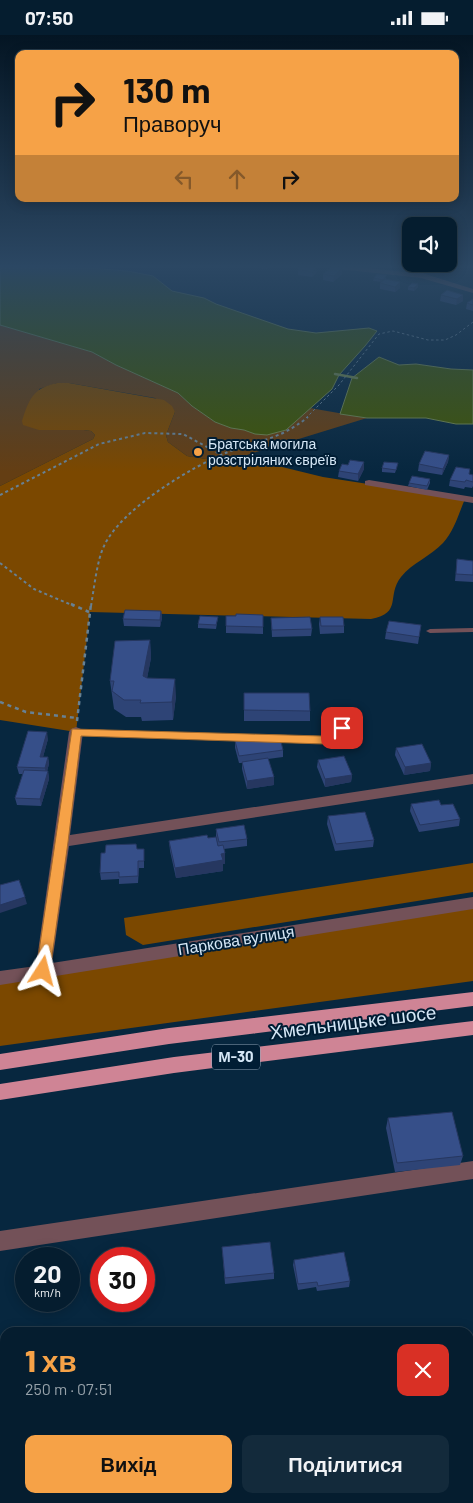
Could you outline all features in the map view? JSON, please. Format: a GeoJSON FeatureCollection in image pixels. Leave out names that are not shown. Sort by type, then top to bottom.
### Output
{"type":"FeatureCollection","features":[{"type":"Feature","properties":{"kind":"highway","name":"Хмельницьке шосе"},"geometry":{"type":"LineString","coordinates":[[0,1062],[169,1036],[473,999]]}},
{"type":"Feature","properties":{"kind":"highway","name":"Хмельницьке шосе"},"geometry":{"type":"LineString","coordinates":[[0,1092],[174,1065],[473,1028]]}},
{"type":"Feature","properties":{"kind":"street"},"geometry":{"type":"LineString","coordinates":[[369,483],[473,500]]}},
{"type":"Feature","properties":{"kind":"street"},"geometry":{"type":"LineString","coordinates":[[43,971],[62,842],[76,725]]}},
{"type":"Feature","properties":{"kind":"street"},"geometry":{"type":"LineString","coordinates":[[62,842],[473,779]]}},
{"type":"Feature","properties":{"kind":"street","name":"Паркова вулиця"},"geometry":{"type":"LineString","coordinates":[[0,978],[473,903]]}},
{"type":"Feature","properties":{"kind":"street"},"geometry":{"type":"LineString","coordinates":[[0,1241],[473,1170]]}},
{"type":"Feature","properties":{"kind":"lane"},"geometry":{"type":"LineString","coordinates":[[430,631],[473,630]]}},
{"type":"Feature","properties":{"kind":"lane"},"geometry":{"type":"LineString","coordinates":[[76,725],[324,740],[342,728],[338,712]]}},
{"type":"Feature","properties":{"kind":"path"},"geometry":{"type":"LineString","coordinates":[[0,702],[26,712],[76,725],[90,601],[105,545],[123,521],[152,496],[221,455],[278,438],[292,429],[325,400],[363,356],[377,336]]}},
{"type":"Feature","properties":{"kind":"path"},"geometry":{"type":"LineString","coordinates":[[410,336],[420,340],[435,341],[454,336]]}},
{"type":"Feature","properties":{"kind":"path"},"geometry":{"type":"LineString","coordinates":[[0,495],[99,444],[145,433],[182,435],[221,455]]}},
{"type":"Feature","properties":{"kind":"path"},"geometry":{"type":"LineString","coordinates":[[0,563],[34,589],[90,612]]}},
{"type":"Feature","properties":{"kind":"shaded area"},"geometry":{"type":"Polygon","coordinates":[[[0,336],[36,336],[92,352],[178,393],[192,406],[215,422],[255,434],[286,430],[310,408],[367,418],[247,455],[206,459],[187,456],[168,442],[166,435],[175,412],[155,398],[69,383],[57,383],[39,389],[39,430],[91,431],[95,435],[93,439],[0,486],[0,336]]]}},
{"type":"Feature","properties":{"kind":"shaded area"},"geometry":{"type":"Polygon","coordinates":[[[36,336],[373,336],[339,375],[332,389],[286,430],[267,435],[231,428],[215,422],[192,406],[178,393],[92,352],[36,336]]]}},
{"type":"Feature","properties":{"kind":"shaded area"},"geometry":{"type":"Polygon","coordinates":[[[379,357],[399,365],[416,364],[473,370],[473,424],[456,424],[426,418],[367,418],[340,414],[352,378],[379,357]]]}},
{"type":"Feature","properties":{"kind":"shaded area"},"geometry":{"type":"Polygon","coordinates":[[[57,383],[69,383],[164,400],[172,406],[175,412],[166,435],[168,442],[187,456],[206,459],[247,455],[278,466],[323,477],[465,499],[447,538],[438,548],[405,572],[394,591],[391,608],[381,616],[371,619],[90,612],[76,732],[0,720],[0,486],[93,439],[95,435],[91,431],[84,430],[39,430],[23,425],[22,421],[25,413],[37,391],[57,383]]]}},
{"type":"Feature","properties":{"kind":"shaded area"},"geometry":{"type":"Polygon","coordinates":[[[473,863],[473,892],[143,945],[126,935],[124,918],[473,863]]]}},
{"type":"Feature","properties":{"kind":"shaded area"},"geometry":{"type":"Polygon","coordinates":[[[473,903],[473,981],[0,1046],[0,978],[473,903]]]}},
{"type":"Feature","properties":{"kind":"building"},"geometry":{"type":"Polygon","coordinates":[[[425,451],[449,455],[443,469],[419,464],[425,451]]]}},
{"type":"Feature","properties":{"kind":"building"},"geometry":{"type":"Polygon","coordinates":[[[350,460],[364,462],[358,474],[339,471],[342,464],[348,465],[350,460]]]}},
{"type":"Feature","properties":{"kind":"building"},"geometry":{"type":"Polygon","coordinates":[[[384,462],[398,463],[396,470],[382,468],[384,462]]]}},
{"type":"Feature","properties":{"kind":"building"},"geometry":{"type":"Polygon","coordinates":[[[456,467],[470,469],[469,474],[473,475],[473,482],[450,480],[456,467]]]}},
{"type":"Feature","properties":{"kind":"building"},"geometry":{"type":"Polygon","coordinates":[[[412,476],[430,479],[427,486],[409,483],[412,476]]]}},
{"type":"Feature","properties":{"kind":"building"},"geometry":{"type":"Polygon","coordinates":[[[457,559],[473,561],[473,575],[456,574],[457,559]]]}},
{"type":"Feature","properties":{"kind":"building"},"geometry":{"type":"Polygon","coordinates":[[[125,610],[161,611],[160,620],[123,619],[125,610]]]}},
{"type":"Feature","properties":{"kind":"building"},"geometry":{"type":"Polygon","coordinates":[[[236,614],[263,615],[263,627],[226,626],[226,616],[236,616],[236,614]]]}},
{"type":"Feature","properties":{"kind":"building"},"geometry":{"type":"Polygon","coordinates":[[[200,616],[218,617],[216,625],[198,624],[200,616]]]}},
{"type":"Feature","properties":{"kind":"building"},"geometry":{"type":"Polygon","coordinates":[[[310,617],[312,629],[272,630],[271,618],[310,617]]]}},
{"type":"Feature","properties":{"kind":"building"},"geometry":{"type":"Polygon","coordinates":[[[320,617],[343,617],[344,626],[321,626],[320,617]]]}},
{"type":"Feature","properties":{"kind":"building"},"geometry":{"type":"Polygon","coordinates":[[[389,621],[421,625],[419,637],[386,632],[389,621]]]}},
{"type":"Feature","properties":{"kind":"building"},"geometry":{"type":"Polygon","coordinates":[[[150,640],[143,676],[147,678],[175,679],[172,702],[140,703],[141,700],[124,700],[112,691],[114,681],[110,681],[115,641],[150,640]]]}},
{"type":"Feature","properties":{"kind":"building"},"geometry":{"type":"Polygon","coordinates":[[[244,693],[309,693],[310,711],[244,710],[244,693]]]}},
{"type":"Feature","properties":{"kind":"building"},"geometry":{"type":"Polygon","coordinates":[[[28,731],[47,732],[40,757],[48,757],[45,768],[17,767],[28,731]]]}},
{"type":"Feature","properties":{"kind":"building"},"geometry":{"type":"Polygon","coordinates":[[[262,737],[263,740],[280,738],[283,750],[239,756],[235,741],[262,737]]]}},
{"type":"Feature","properties":{"kind":"building"},"geometry":{"type":"Polygon","coordinates":[[[422,744],[431,763],[405,767],[396,748],[422,744]]]}},
{"type":"Feature","properties":{"kind":"building"},"geometry":{"type":"Polygon","coordinates":[[[344,756],[352,775],[325,779],[318,760],[344,756]]]}},
{"type":"Feature","properties":{"kind":"building"},"geometry":{"type":"Polygon","coordinates":[[[268,758],[274,777],[247,781],[242,762],[268,758]]]}},
{"type":"Feature","properties":{"kind":"building"},"geometry":{"type":"Polygon","coordinates":[[[24,770],[48,771],[40,799],[15,798],[24,770]]]}},
{"type":"Feature","properties":{"kind":"building"},"geometry":{"type":"Polygon","coordinates":[[[439,800],[441,805],[453,804],[460,819],[420,825],[411,804],[439,800]]]}},
{"type":"Feature","properties":{"kind":"building"},"geometry":{"type":"Polygon","coordinates":[[[365,812],[374,840],[336,844],[328,816],[365,812]]]}},
{"type":"Feature","properties":{"kind":"building"},"geometry":{"type":"Polygon","coordinates":[[[244,825],[247,839],[219,842],[216,829],[244,825]]]}},
{"type":"Feature","properties":{"kind":"building"},"geometry":{"type":"Polygon","coordinates":[[[207,835],[208,838],[216,837],[218,846],[223,845],[225,853],[221,854],[223,860],[175,868],[169,841],[207,835]]]}},
{"type":"Feature","properties":{"kind":"building"},"geometry":{"type":"Polygon","coordinates":[[[136,844],[137,849],[144,849],[144,861],[138,861],[138,876],[119,877],[119,872],[100,873],[101,853],[105,853],[106,845],[136,844]]]}},
{"type":"Feature","properties":{"kind":"building"},"geometry":{"type":"Polygon","coordinates":[[[19,880],[25,897],[0,905],[0,885],[19,880]]]}},
{"type":"Feature","properties":{"kind":"building"},"geometry":{"type":"Polygon","coordinates":[[[452,1112],[463,1156],[397,1163],[388,1118],[452,1112]]]}},
{"type":"Feature","properties":{"kind":"building"},"geometry":{"type":"Polygon","coordinates":[[[270,1242],[274,1273],[225,1278],[222,1247],[270,1242]]]}},
{"type":"Feature","properties":{"kind":"building"},"geometry":{"type":"Polygon","coordinates":[[[344,1252],[350,1281],[318,1286],[317,1282],[298,1284],[294,1260],[344,1252]]]}},
{"type":"Feature","properties":{"kind":"waterway"},"geometry":{"type":"LineString","coordinates":[[335,374],[357,378]]}},
{"type":"Feature","properties":{"kind":"place","name":"Братська могила розстріляних євреїв"},"geometry":{"type":"Point","coordinates":[198,452]}},
{"type":"Feature","properties":{"kind":"route"},"geometry":{"type":"LineString","coordinates":[[43,971],[76,732],[324,740],[342,728]]}}]}
